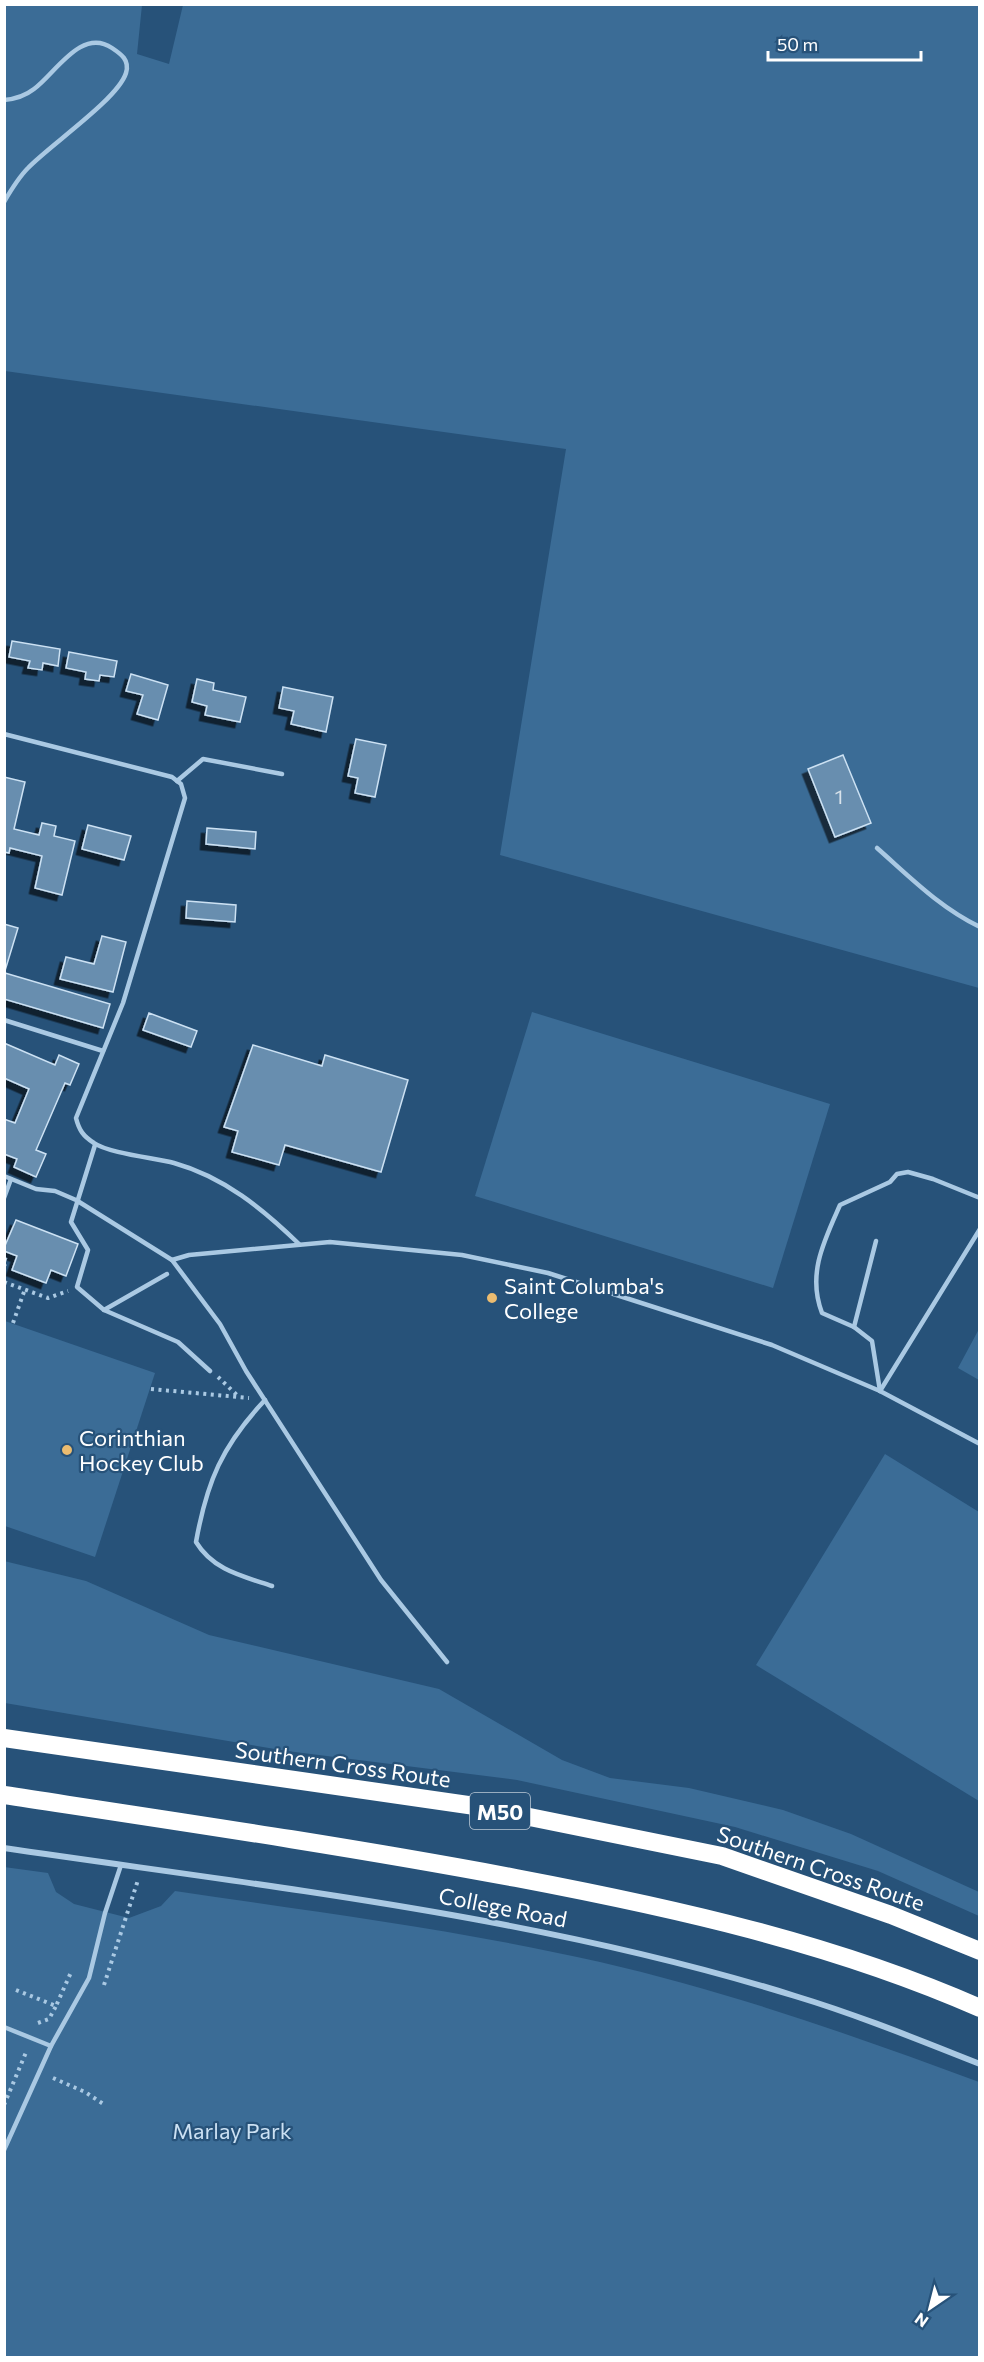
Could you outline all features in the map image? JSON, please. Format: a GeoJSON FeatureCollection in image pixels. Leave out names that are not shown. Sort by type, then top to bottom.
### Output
{"type":"FeatureCollection","features":[{"type":"Feature","properties":{"kind":"highway","name":"Southern Cross Route"},"geometry":{"type":"LineString","coordinates":[[4,1738],[475,1806],[722,1856],[891,1915],[980,1951]]}},
{"type":"Feature","properties":{"kind":"highway"},"geometry":{"type":"LineString","coordinates":[[4,1795],[393,1855],[603,1895],[817,1947],[980,2008]]}},
{"type":"Feature","properties":{"kind":"street","name":"College Road"},"geometry":{"type":"LineString","coordinates":[[4,1848],[406,1908],[597,1944],[794,1995],[883,2025],[980,2064]]}},
{"type":"Feature","properties":{"kind":"lane"},"geometry":{"type":"LineString","coordinates":[[4,100],[17,99],[35,89],[73,52],[87,44],[107,44],[123,56],[128,65],[125,76],[104,101],[27,169],[4,202]]}},
{"type":"Feature","properties":{"kind":"lane"},"geometry":{"type":"LineString","coordinates":[[4,734],[177,781],[181,784],[185,798],[123,1003],[76,1118],[79,1131],[95,1145],[175,1164],[204,1174],[236,1191],[264,1210],[299,1244]]}},
{"type":"Feature","properties":{"kind":"lane"},"geometry":{"type":"LineString","coordinates":[[177,781],[203,759],[282,774]]}},
{"type":"Feature","properties":{"kind":"lane"},"geometry":{"type":"LineString","coordinates":[[877,848],[922,890],[957,916],[980,927]]}},
{"type":"Feature","properties":{"kind":"lane"},"geometry":{"type":"LineString","coordinates":[[4,1020],[103,1051]]}},
{"type":"Feature","properties":{"kind":"lane"},"geometry":{"type":"LineString","coordinates":[[95,1145],[71,1222],[88,1250],[77,1287],[104,1310],[178,1342],[210,1371]]}},
{"type":"Feature","properties":{"kind":"lane"},"geometry":{"type":"LineString","coordinates":[[880,1391],[872,1341],[854,1328],[822,1313],[814,1293],[821,1249],[840,1205],[882,1186],[897,1174],[908,1172],[933,1179],[980,1198]]}},
{"type":"Feature","properties":{"kind":"lane"},"geometry":{"type":"LineString","coordinates":[[4,1176],[36,1189],[55,1191],[76,1200],[172,1260],[220,1324],[265,1400],[381,1580],[447,1662]]}},
{"type":"Feature","properties":{"kind":"lane"},"geometry":{"type":"LineString","coordinates":[[4,1198],[11,1179]]}},
{"type":"Feature","properties":{"kind":"lane"},"geometry":{"type":"LineString","coordinates":[[880,1391],[980,1229]]}},
{"type":"Feature","properties":{"kind":"lane"},"geometry":{"type":"LineString","coordinates":[[854,1328],[876,1241]]}},
{"type":"Feature","properties":{"kind":"lane"},"geometry":{"type":"LineString","coordinates":[[172,1260],[189,1255],[330,1242],[462,1255],[548,1274],[772,1345],[880,1391],[980,1444]]}},
{"type":"Feature","properties":{"kind":"lane"},"geometry":{"type":"LineString","coordinates":[[104,1310],[167,1274]]}},
{"type":"Feature","properties":{"kind":"lane"},"geometry":{"type":"LineString","coordinates":[[265,1400],[240,1426],[225,1448],[202,1507],[196,1542],[205,1557],[225,1570],[272,1586]]}},
{"type":"Feature","properties":{"kind":"lane"},"geometry":{"type":"LineString","coordinates":[[4,2150],[51,2046],[89,1978],[105,1913],[121,1865]]}},
{"type":"Feature","properties":{"kind":"lane"},"geometry":{"type":"LineString","coordinates":[[4,2027],[51,2046]]}},
{"type":"Feature","properties":{"kind":"path"},"geometry":{"type":"LineString","coordinates":[[4,1259],[7,1260],[4,1266]]}},
{"type":"Feature","properties":{"kind":"path"},"geometry":{"type":"LineString","coordinates":[[4,1282],[52,1298],[77,1287]]}},
{"type":"Feature","properties":{"kind":"path"},"geometry":{"type":"LineString","coordinates":[[13,1323],[25,1289]]}},
{"type":"Feature","properties":{"kind":"path"},"geometry":{"type":"LineString","coordinates":[[210,1371],[239,1397]]}},
{"type":"Feature","properties":{"kind":"path"},"geometry":{"type":"LineString","coordinates":[[151,1389],[265,1400]]}},
{"type":"Feature","properties":{"kind":"path"},"geometry":{"type":"LineString","coordinates":[[104,1985],[139,1878]]}},
{"type":"Feature","properties":{"kind":"path"},"geometry":{"type":"LineString","coordinates":[[38,2023],[49,2019],[72,1970]]}},
{"type":"Feature","properties":{"kind":"path"},"geometry":{"type":"LineString","coordinates":[[15,1990],[56,2006]]}},
{"type":"Feature","properties":{"kind":"path"},"geometry":{"type":"LineString","coordinates":[[4,2105],[27,2050]]}},
{"type":"Feature","properties":{"kind":"path"},"geometry":{"type":"LineString","coordinates":[[53,2078],[85,2092],[105,2105]]}},
{"type":"Feature","properties":{"kind":"green space"},"geometry":{"type":"Polygon","coordinates":[[[5,5],[142,5],[137,54],[169,64],[183,5],[979,5],[979,988],[500,855],[566,449],[5,371],[5,5]]]}},
{"type":"Feature","properties":{"kind":"green space"},"geometry":{"type":"Polygon","coordinates":[[[532,1012],[830,1104],[773,1288],[475,1196],[532,1012]]]}},
{"type":"Feature","properties":{"kind":"green space","name":"Corinthian Hockey Club"},"geometry":{"type":"Polygon","coordinates":[[[5,1321],[155,1373],[95,1557],[5,1526],[5,1321]]]}},
{"type":"Feature","properties":{"kind":"green space"},"geometry":{"type":"Polygon","coordinates":[[[979,1329],[979,1380],[958,1368],[979,1329]]]}},
{"type":"Feature","properties":{"kind":"green space"},"geometry":{"type":"Polygon","coordinates":[[[885,1454],[979,1512],[979,1801],[756,1665],[885,1454]]]}},
{"type":"Feature","properties":{"kind":"green space"},"geometry":{"type":"Polygon","coordinates":[[[4,1561],[86,1581],[209,1635],[439,1689],[562,1760],[610,1778],[689,1788],[783,1810],[851,1834],[979,1892],[979,1916],[878,1871],[735,1827],[517,1780],[287,1751],[5,1703],[4,1561]]]}},
{"type":"Feature","properties":{"kind":"green space","name":"Marlay Park"},"geometry":{"type":"Polygon","coordinates":[[[4,1867],[48,1873],[56,1892],[74,1904],[129,1918],[161,1906],[175,1891],[441,1931],[600,1962],[697,1987],[792,2016],[979,2082],[979,2357],[5,2357],[4,1867]]]}},
{"type":"Feature","properties":{"kind":"building"},"geometry":{"type":"Polygon","coordinates":[[[12,641],[60,649],[58,666],[43,663],[42,670],[28,668],[30,661],[9,657],[12,641]]]}},
{"type":"Feature","properties":{"kind":"building"},"geometry":{"type":"Polygon","coordinates":[[[69,652],[117,661],[114,677],[100,675],[99,681],[85,679],[86,672],[66,668],[69,652]]]}},
{"type":"Feature","properties":{"kind":"building"},"geometry":{"type":"Polygon","coordinates":[[[131,674],[168,685],[158,720],[137,714],[143,695],[126,691],[131,674]]]}},
{"type":"Feature","properties":{"kind":"building"},"geometry":{"type":"Polygon","coordinates":[[[197,679],[214,683],[213,690],[246,697],[240,722],[205,715],[207,706],[192,702],[197,679]]]}},
{"type":"Feature","properties":{"kind":"building"},"geometry":{"type":"Polygon","coordinates":[[[283,687],[333,697],[326,732],[291,724],[294,711],[279,708],[283,687]]]}},
{"type":"Feature","properties":{"kind":"building"},"geometry":{"type":"Polygon","coordinates":[[[356,739],[386,745],[375,797],[355,793],[358,778],[348,776],[356,739]]]}},
{"type":"Feature","properties":{"kind":"building"},"geometry":{"type":"Polygon","coordinates":[[[843,755],[871,823],[835,837],[808,769],[843,755]]]}},
{"type":"Feature","properties":{"kind":"building"},"geometry":{"type":"Polygon","coordinates":[[[4,777],[25,782],[14,829],[39,835],[42,823],[56,826],[54,836],[75,841],[62,895],[35,888],[42,856],[10,848],[9,853],[4,852],[4,777]]]}},
{"type":"Feature","properties":{"kind":"building"},"geometry":{"type":"Polygon","coordinates":[[[88,825],[131,836],[124,860],[82,849],[88,825]]]}},
{"type":"Feature","properties":{"kind":"building"},"geometry":{"type":"Polygon","coordinates":[[[207,828],[256,832],[255,849],[206,844],[207,828]]]}},
{"type":"Feature","properties":{"kind":"building"},"geometry":{"type":"Polygon","coordinates":[[[187,901],[236,905],[235,922],[186,918],[187,901]]]}},
{"type":"Feature","properties":{"kind":"building"},"geometry":{"type":"Polygon","coordinates":[[[4,924],[18,928],[4,974],[4,924]]]}},
{"type":"Feature","properties":{"kind":"building"},"geometry":{"type":"Polygon","coordinates":[[[102,936],[126,942],[113,992],[60,979],[66,957],[94,964],[102,936]]]}},
{"type":"Feature","properties":{"kind":"building"},"geometry":{"type":"Polygon","coordinates":[[[5,973],[110,1004],[103,1028],[4,999],[5,973]]]}},
{"type":"Feature","properties":{"kind":"building"},"geometry":{"type":"Polygon","coordinates":[[[149,1013],[197,1031],[191,1047],[143,1030],[149,1013]]]}},
{"type":"Feature","properties":{"kind":"building"},"geometry":{"type":"Polygon","coordinates":[[[4,1043],[55,1065],[59,1055],[79,1064],[70,1085],[65,1083],[36,1150],[46,1154],[36,1177],[14,1167],[17,1159],[4,1154],[4,1119],[15,1123],[29,1089],[4,1078],[4,1043]]]}},
{"type":"Feature","properties":{"kind":"building"},"geometry":{"type":"Polygon","coordinates":[[[253,1045],[322,1066],[325,1055],[408,1080],[381,1172],[285,1145],[279,1165],[232,1152],[238,1131],[224,1127],[253,1045]]]}},
{"type":"Feature","properties":{"kind":"building"},"geometry":{"type":"Polygon","coordinates":[[[16,1220],[78,1244],[66,1276],[51,1270],[46,1283],[12,1270],[17,1256],[4,1251],[4,1248],[16,1220]]]}},
{"type":"Feature","properties":{"kind":"place","name":"Saint Columba's College"},"geometry":{"type":"Point","coordinates":[492,1298]}},
{"type":"Feature","properties":{"kind":"place","name":"Corinthian Hockey Club"},"geometry":{"type":"Point","coordinates":[67,1450]}}]}
